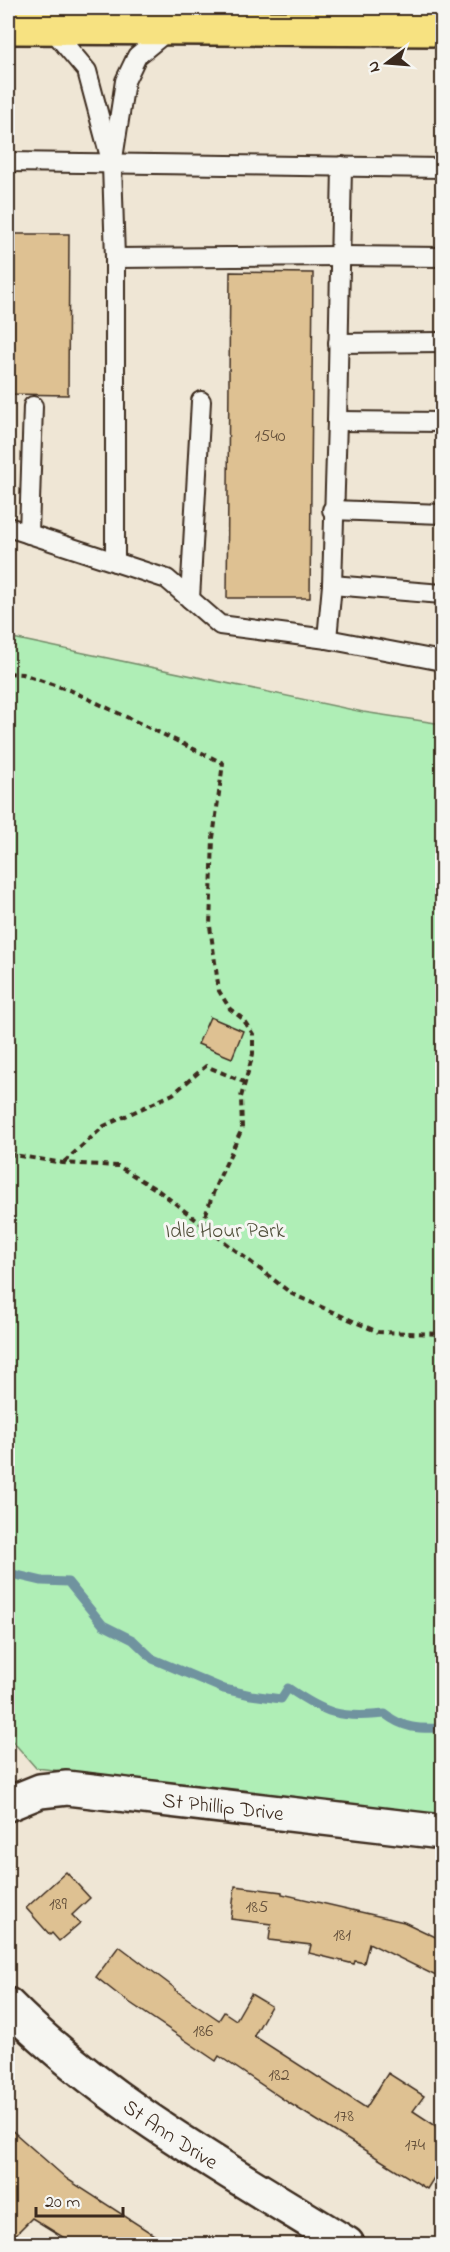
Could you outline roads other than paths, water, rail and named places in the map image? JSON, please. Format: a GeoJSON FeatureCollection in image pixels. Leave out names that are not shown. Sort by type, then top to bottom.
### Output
{"type":"FeatureCollection","features":[{"type":"Feature","properties":{"kind":"highway"},"geometry":{"type":"LineString","coordinates":[[8,27],[442,29]]}},
{"type":"Feature","properties":{"kind":"street","name":"St Phillip Drive"},"geometry":{"type":"LineString","coordinates":[[8,1804],[40,1791],[67,1788],[442,1832]]}},
{"type":"Feature","properties":{"kind":"street","name":"St Ann Drive"},"geometry":{"type":"LineString","coordinates":[[8,2005],[115,2096],[152,2122],[347,2244]]}},
{"type":"Feature","properties":{"kind":"lane"},"geometry":{"type":"LineString","coordinates":[[50,27],[87,71],[112,165]]}},
{"type":"Feature","properties":{"kind":"lane"},"geometry":{"type":"LineString","coordinates":[[115,562],[115,258],[112,165],[125,81],[137,57],[172,28]]}},
{"type":"Feature","properties":{"kind":"lane"},"geometry":{"type":"LineString","coordinates":[[8,162],[442,168]]}},
{"type":"Feature","properties":{"kind":"lane"},"geometry":{"type":"LineString","coordinates":[[327,639],[332,585],[342,166]]}},
{"type":"Feature","properties":{"kind":"lane"},"geometry":{"type":"LineString","coordinates":[[115,258],[442,257]]}},
{"type":"Feature","properties":{"kind":"lane"},"geometry":{"type":"LineString","coordinates":[[338,343],[442,342]]}},
{"type":"Feature","properties":{"kind":"lane"},"geometry":{"type":"LineString","coordinates":[[190,599],[201,400]]}},
{"type":"Feature","properties":{"kind":"lane"},"geometry":{"type":"LineString","coordinates":[[29,534],[33,406]]}},
{"type":"Feature","properties":{"kind":"lane"},"geometry":{"type":"LineString","coordinates":[[337,421],[442,422]]}},
{"type":"Feature","properties":{"kind":"lane"},"geometry":{"type":"LineString","coordinates":[[333,510],[442,513]]}},
{"type":"Feature","properties":{"kind":"lane"},"geometry":{"type":"LineString","coordinates":[[8,527],[167,579],[220,625],[327,639],[442,662]]}},
{"type":"Feature","properties":{"kind":"lane"},"geometry":{"type":"LineString","coordinates":[[332,585],[442,594]]}},
{"type":"Feature","properties":{"kind":"waterway"},"geometry":{"type":"LineString","coordinates":[[8,1573],[42,1581],[68,1582],[103,1625],[133,1640],[153,1659],[224,1689],[281,1699],[288,1688],[323,1709],[344,1715],[385,1714],[399,1723],[412,1727],[442,1728]]}},
{"type":"Feature","properties":{"kind":"park label","name":"Idle Hour Park"},"geometry":{"type":"Point","coordinates":[225,1230]}}]}
